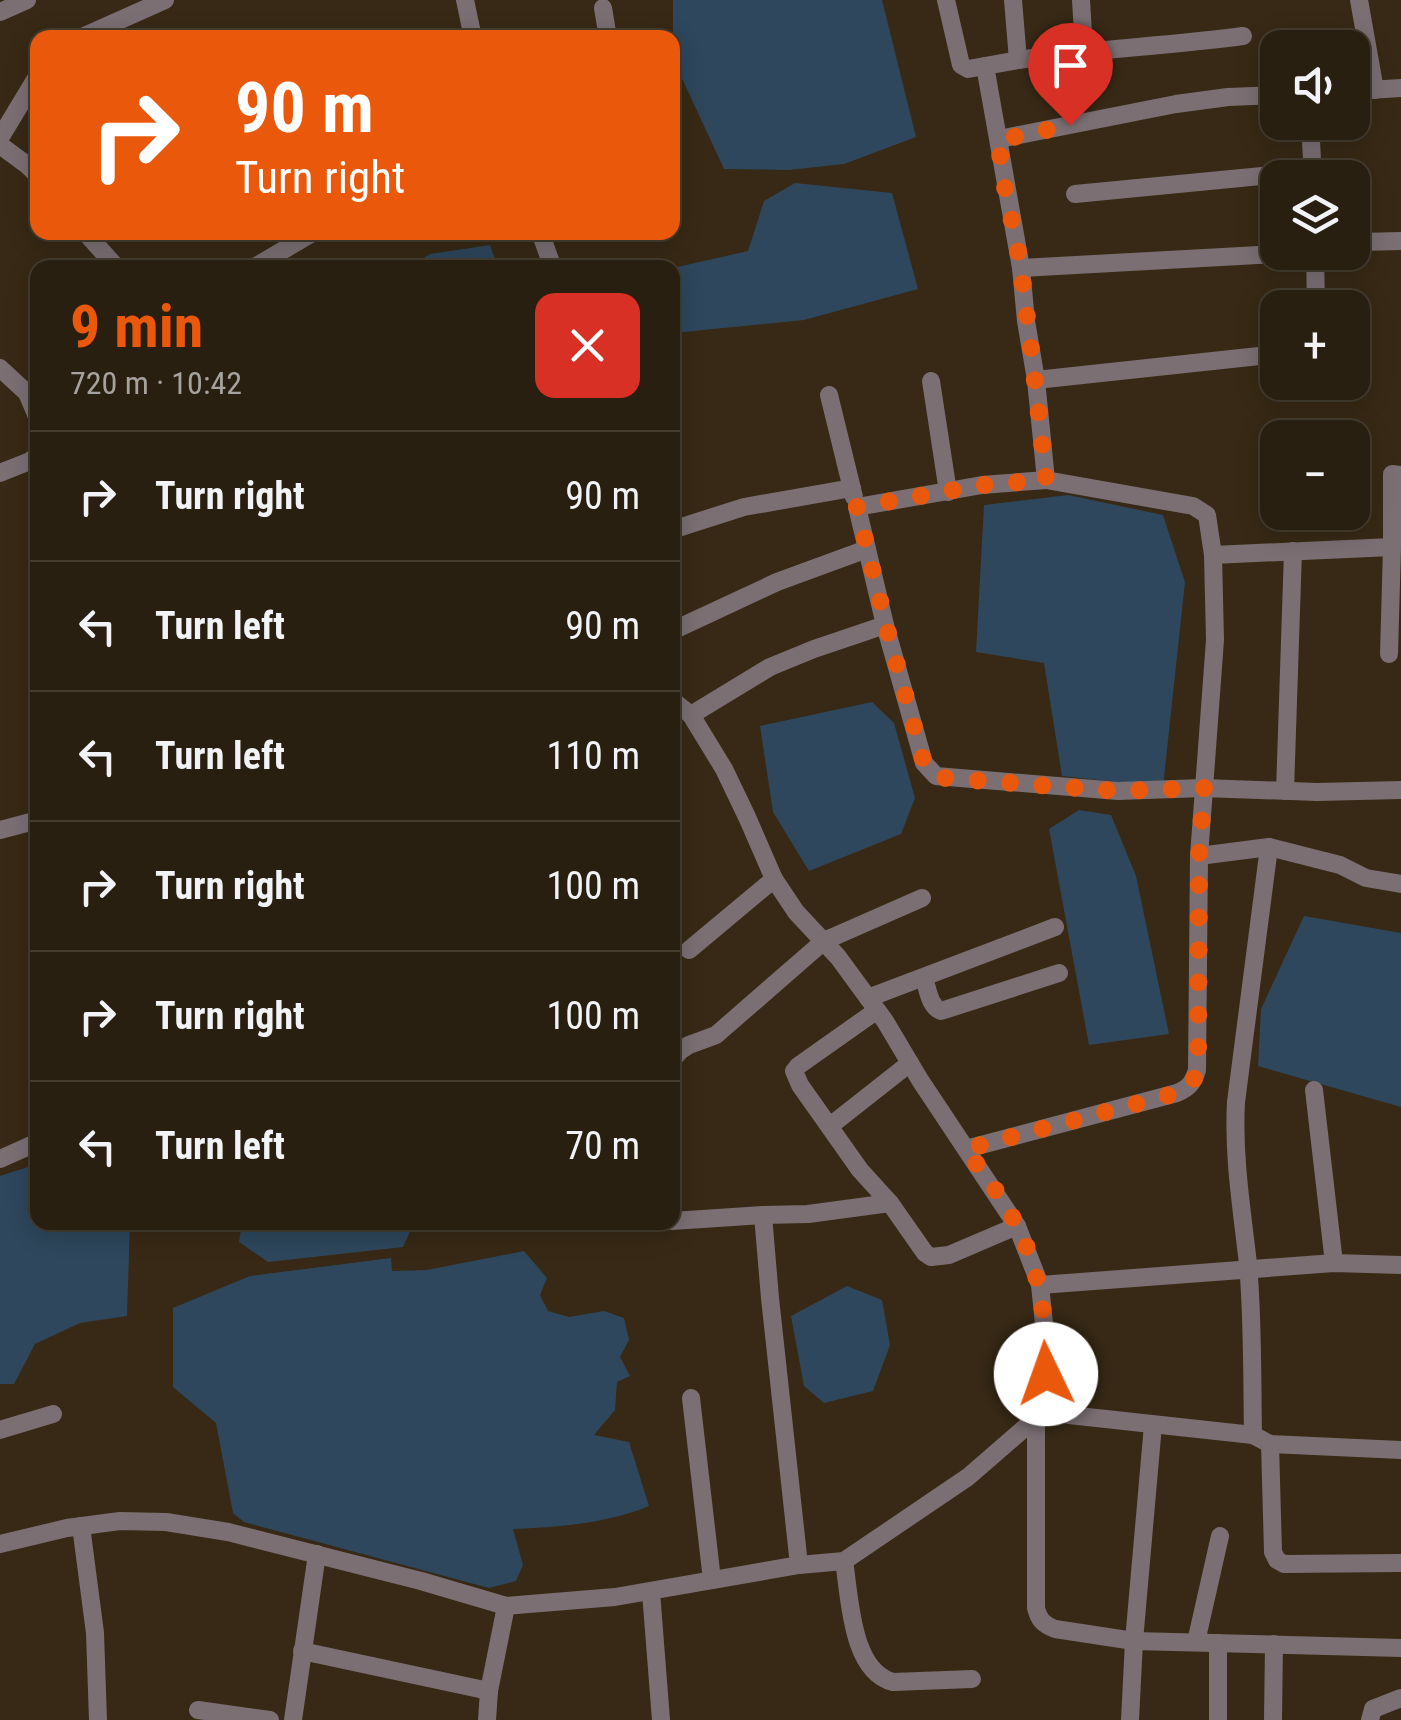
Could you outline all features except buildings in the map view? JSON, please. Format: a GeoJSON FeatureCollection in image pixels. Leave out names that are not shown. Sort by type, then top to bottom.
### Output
{"type":"FeatureCollection","features":[{"type":"Feature","properties":{"kind":"street"},"geometry":{"type":"LineString","coordinates":[[0,12],[28,0]]}},
{"type":"Feature","properties":{"kind":"street"},"geometry":{"type":"LineString","coordinates":[[98,30],[165,0]]}},
{"type":"Feature","properties":{"kind":"street"},"geometry":{"type":"LineString","coordinates":[[466,0],[472,30]]}},
{"type":"Feature","properties":{"kind":"street"},"geometry":{"type":"LineString","coordinates":[[946,0],[961,65],[968,69],[1084,50],[1244,36]]}},
{"type":"Feature","properties":{"kind":"street"},"geometry":{"type":"LineString","coordinates":[[1013,0],[1018,60]]}},
{"type":"Feature","properties":{"kind":"street"},"geometry":{"type":"LineString","coordinates":[[1081,0],[1084,50]]}},
{"type":"Feature","properties":{"kind":"street"},"geometry":{"type":"LineString","coordinates":[[1359,0],[1374,90]]}},
{"type":"Feature","properties":{"kind":"street"},"geometry":{"type":"LineString","coordinates":[[603,8],[607,30]]}},
{"type":"Feature","properties":{"kind":"street"},"geometry":{"type":"LineString","coordinates":[[985,66],[1020,268],[1046,480]]}},
{"type":"Feature","properties":{"kind":"street"},"geometry":{"type":"LineString","coordinates":[[1370,90],[1401,88]]}},
{"type":"Feature","properties":{"kind":"street"},"geometry":{"type":"LineString","coordinates":[[30,89],[0,142],[30,168]]}},
{"type":"Feature","properties":{"kind":"street"},"geometry":{"type":"LineString","coordinates":[[999,140],[1176,104],[1260,96]]}},
{"type":"Feature","properties":{"kind":"street"},"geometry":{"type":"LineString","coordinates":[[1074,194],[1260,178]]}},
{"type":"Feature","properties":{"kind":"street"},"geometry":{"type":"LineString","coordinates":[[92,240],[110,260]]}},
{"type":"Feature","properties":{"kind":"street"},"geometry":{"type":"LineString","coordinates":[[267,260],[301,240]]}},
{"type":"Feature","properties":{"kind":"street"},"geometry":{"type":"LineString","coordinates":[[1370,242],[1401,241]]}},
{"type":"Feature","properties":{"kind":"street"},"geometry":{"type":"LineString","coordinates":[[1020,268],[1260,255]]}},
{"type":"Feature","properties":{"kind":"street"},"geometry":{"type":"LineString","coordinates":[[1036,380],[1260,356]]}},
{"type":"Feature","properties":{"kind":"street"},"geometry":{"type":"LineString","coordinates":[[0,368],[30,388]]}},
{"type":"Feature","properties":{"kind":"street"},"geometry":{"type":"LineString","coordinates":[[932,381],[948,492]]}},
{"type":"Feature","properties":{"kind":"street"},"geometry":{"type":"LineString","coordinates":[[829,395],[924,763],[936,776],[1105,790],[1401,790]]}},
{"type":"Feature","properties":{"kind":"street"},"geometry":{"type":"LineString","coordinates":[[0,472],[30,461]]}},
{"type":"Feature","properties":{"kind":"street"},"geometry":{"type":"LineString","coordinates":[[1389,654],[1392,474],[1401,475]]}},
{"type":"Feature","properties":{"kind":"street"},"geometry":{"type":"LineString","coordinates":[[680,527],[744,507],[948,492],[1046,480],[1193,506],[1207,516],[1213,555],[1215,640],[1199,856],[1198,1070],[1194,1082],[1177,1093],[966,1149]]}},
{"type":"Feature","properties":{"kind":"street"},"geometry":{"type":"LineString","coordinates":[[1213,555],[1392,547]]}},
{"type":"Feature","properties":{"kind":"street"},"geometry":{"type":"LineString","coordinates":[[680,627],[777,582],[867,549]]}},
{"type":"Feature","properties":{"kind":"street"},"geometry":{"type":"LineString","coordinates":[[1285,791],[1293,552]]}},
{"type":"Feature","properties":{"kind":"street"},"geometry":{"type":"LineString","coordinates":[[680,709],[814,649],[886,625]]}},
{"type":"Feature","properties":{"kind":"street"},"geometry":{"type":"LineString","coordinates":[[680,710],[724,769],[774,879],[796,912],[824,941],[872,1004],[1018,1226],[1040,1284],[1047,1353],[1046,1396],[1039,1413],[1039,1619],[1055,1628],[1134,1641],[1401,1648]]}},
{"type":"Feature","properties":{"kind":"street"},"geometry":{"type":"LineString","coordinates":[[0,830],[30,822]]}},
{"type":"Feature","properties":{"kind":"street"},"geometry":{"type":"LineString","coordinates":[[1199,856],[1269,847],[1340,865],[1366,878],[1401,884]]}},
{"type":"Feature","properties":{"kind":"street"},"geometry":{"type":"LineString","coordinates":[[1269,847],[1234,1132],[1273,1552],[1284,1564],[1401,1563]]}},
{"type":"Feature","properties":{"kind":"street"},"geometry":{"type":"LineString","coordinates":[[689,950],[774,879]]}},
{"type":"Feature","properties":{"kind":"street"},"geometry":{"type":"LineString","coordinates":[[680,1051],[716,1036],[824,941],[922,898]]}},
{"type":"Feature","properties":{"kind":"street"},"geometry":{"type":"LineString","coordinates":[[1018,1226],[949,1255],[931,1257],[925,1253],[890,1203],[860,1170],[794,1071],[872,1004],[924,978],[1055,927]]}},
{"type":"Feature","properties":{"kind":"street"},"geometry":{"type":"LineString","coordinates":[[924,978],[935,1009],[941,1011],[1059,974]]}},
{"type":"Feature","properties":{"kind":"street"},"geometry":{"type":"LineString","coordinates":[[830,1126],[910,1062]]}},
{"type":"Feature","properties":{"kind":"street"},"geometry":{"type":"LineString","coordinates":[[1314,1090],[1334,1263]]}},
{"type":"Feature","properties":{"kind":"street"},"geometry":{"type":"LineString","coordinates":[[0,1160],[30,1146]]}},
{"type":"Feature","properties":{"kind":"street"},"geometry":{"type":"LineString","coordinates":[[680,1221],[808,1214],[890,1203]]}},
{"type":"Feature","properties":{"kind":"street"},"geometry":{"type":"LineString","coordinates":[[763,1215],[800,1564]]}},
{"type":"Feature","properties":{"kind":"street"},"geometry":{"type":"LineString","coordinates":[[1040,1284],[1334,1263],[1401,1266]]}},
{"type":"Feature","properties":{"kind":"street"},"geometry":{"type":"LineString","coordinates":[[691,1398],[712,1580]]}},
{"type":"Feature","properties":{"kind":"street"},"geometry":{"type":"LineString","coordinates":[[0,1544],[81,1526],[120,1521],[166,1522],[228,1532],[506,1606],[652,1592],[800,1564],[844,1561],[968,1477],[1039,1413],[1262,1439],[1401,1450]]}},
{"type":"Feature","properties":{"kind":"street"},"geometry":{"type":"LineString","coordinates":[[0,1430],[53,1414]]}},
{"type":"Feature","properties":{"kind":"street"},"geometry":{"type":"LineString","coordinates":[[1130,1720],[1153,1425]]}},
{"type":"Feature","properties":{"kind":"street"},"geometry":{"type":"LineString","coordinates":[[81,1526],[95,1633],[98,1720]]}},
{"type":"Feature","properties":{"kind":"street"},"geometry":{"type":"LineString","coordinates":[[1196,1642],[1220,1536]]}},
{"type":"Feature","properties":{"kind":"street"},"geometry":{"type":"LineString","coordinates":[[293,1720],[317,1554]]}},
{"type":"Feature","properties":{"kind":"street"},"geometry":{"type":"LineString","coordinates":[[844,1561],[859,1650],[872,1671],[882,1680],[893,1682],[972,1679]]}},
{"type":"Feature","properties":{"kind":"street"},"geometry":{"type":"LineString","coordinates":[[652,1592],[661,1720]]}},
{"type":"Feature","properties":{"kind":"street"},"geometry":{"type":"LineString","coordinates":[[487,1720],[506,1606]]}},
{"type":"Feature","properties":{"kind":"street"},"geometry":{"type":"LineString","coordinates":[[1218,1643],[1218,1720]]}},
{"type":"Feature","properties":{"kind":"street"},"geometry":{"type":"LineString","coordinates":[[1273,1720],[1274,1644]]}},
{"type":"Feature","properties":{"kind":"street"},"geometry":{"type":"LineString","coordinates":[[302,1650],[489,1692]]}},
{"type":"Feature","properties":{"kind":"street"},"geometry":{"type":"LineString","coordinates":[[1370,1720],[1373,1709],[1401,1698]]}},
{"type":"Feature","properties":{"kind":"street"},"geometry":{"type":"LineString","coordinates":[[198,1710],[270,1720]]}},
{"type":"Feature","properties":{"kind":"water"},"geometry":{"type":"Polygon","coordinates":[[[673,0],[882,0],[916,137],[844,164],[789,170],[724,169],[680,74],[680,30],[673,30],[673,0]]]}},
{"type":"Feature","properties":{"kind":"water"},"geometry":{"type":"Polygon","coordinates":[[[795,183],[892,193],[918,289],[804,320],[680,332],[680,266],[748,251],[764,201],[795,183]]]}},
{"type":"Feature","properties":{"kind":"water"},"geometry":{"type":"Polygon","coordinates":[[[490,245],[495,260],[421,260],[430,254],[490,245]]]}},
{"type":"Feature","properties":{"kind":"water"},"geometry":{"type":"Polygon","coordinates":[[[1068,495],[1163,515],[1185,582],[1163,787],[1062,776],[1044,663],[976,652],[984,505],[1068,495]]]}},
{"type":"Feature","properties":{"kind":"water"},"geometry":{"type":"Polygon","coordinates":[[[872,702],[894,723],[915,798],[901,834],[809,871],[773,812],[760,726],[872,702]]]}},
{"type":"Feature","properties":{"kind":"water"},"geometry":{"type":"Polygon","coordinates":[[[1079,810],[1111,815],[1136,876],[1169,1034],[1089,1045],[1049,829],[1079,810]]]}},
{"type":"Feature","properties":{"kind":"water"},"geometry":{"type":"Polygon","coordinates":[[[1304,916],[1401,933],[1401,1107],[1258,1066],[1261,1009],[1304,916]]]}},
{"type":"Feature","properties":{"kind":"water"},"geometry":{"type":"Polygon","coordinates":[[[30,1166],[30,1230],[130,1230],[127,1316],[80,1323],[35,1344],[14,1384],[0,1384],[0,1176],[30,1166]]]}},
{"type":"Feature","properties":{"kind":"water"},"geometry":{"type":"Polygon","coordinates":[[[241,1230],[411,1230],[403,1247],[268,1262],[239,1242],[241,1230]]]}},
{"type":"Feature","properties":{"kind":"water"},"geometry":{"type":"Polygon","coordinates":[[[524,1251],[547,1278],[540,1295],[548,1311],[569,1317],[604,1311],[624,1318],[629,1340],[620,1357],[630,1376],[617,1382],[615,1410],[594,1435],[629,1442],[649,1506],[599,1521],[513,1529],[523,1565],[516,1581],[489,1588],[244,1522],[233,1513],[216,1423],[173,1387],[173,1308],[250,1276],[391,1258],[392,1271],[427,1270],[524,1251]]]}},
{"type":"Feature","properties":{"kind":"water"},"geometry":{"type":"Polygon","coordinates":[[[847,1286],[882,1300],[890,1345],[873,1391],[824,1403],[804,1386],[791,1316],[847,1286]]]}},
{"type":"Feature","properties":{"kind":"route"},"geometry":{"type":"LineString","coordinates":[[1046,1374],[1040,1284],[1018,1226],[966,1149],[1177,1093],[1194,1082],[1198,1070],[1199,856],[1204,788],[1092,790],[946,778],[928,770],[857,507],[982,485],[1046,480],[1036,380],[999,140],[1070,125]]}}]}
